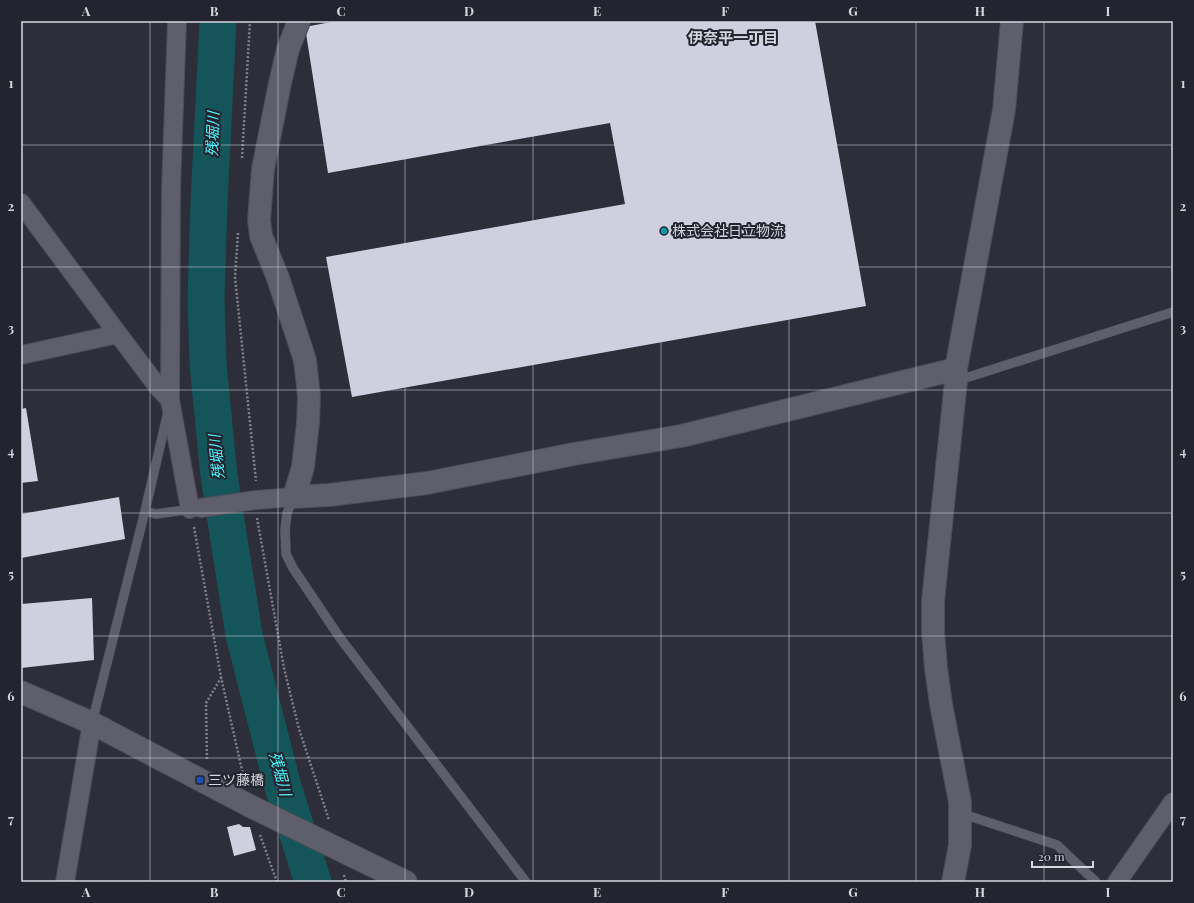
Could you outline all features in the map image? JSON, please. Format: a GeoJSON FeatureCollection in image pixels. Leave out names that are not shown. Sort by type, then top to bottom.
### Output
{"type":"FeatureCollection","features":[{"type":"Feature","properties":{"kind":"street"},"geometry":{"type":"LineString","coordinates":[[177,21],[171,189],[170,400],[196,508],[253,506],[256,500],[328,495],[427,483],[574,454],[681,436],[956,375]]}},
{"type":"Feature","properties":{"kind":"street"},"geometry":{"type":"LineString","coordinates":[[294,497],[304,467],[308,423],[309,396],[305,360],[278,278],[261,236],[259,220],[263,169],[288,50],[299,21]]}},
{"type":"Feature","properties":{"kind":"street"},"geometry":{"type":"LineString","coordinates":[[953,882],[960,845],[960,802],[941,704],[933,632],[933,601],[956,375],[1004,110],[1012,21]]}},
{"type":"Feature","properties":{"kind":"street"},"geometry":{"type":"LineString","coordinates":[[21,202],[118,334],[158,387],[170,400]]}},
{"type":"Feature","properties":{"kind":"street"},"geometry":{"type":"LineString","coordinates":[[21,355],[118,334]]}},
{"type":"Feature","properties":{"kind":"street"},"geometry":{"type":"LineString","coordinates":[[21,692],[92,723],[250,806],[406,882]]}},
{"type":"Feature","properties":{"kind":"street"},"geometry":{"type":"LineString","coordinates":[[65,882],[92,723]]}},
{"type":"Feature","properties":{"kind":"street"},"geometry":{"type":"LineString","coordinates":[[1117,882],[1173,802]]}},
{"type":"Feature","properties":{"kind":"lane"},"geometry":{"type":"LineString","coordinates":[[956,375],[1173,312]]}},
{"type":"Feature","properties":{"kind":"lane"},"geometry":{"type":"LineString","coordinates":[[92,723],[145,511],[170,400]]}},
{"type":"Feature","properties":{"kind":"lane"},"geometry":{"type":"LineString","coordinates":[[294,497],[287,512],[285,530],[286,554],[293,568],[340,638],[526,882]]}},
{"type":"Feature","properties":{"kind":"lane"},"geometry":{"type":"LineString","coordinates":[[145,511],[156,514],[196,508]]}},
{"type":"Feature","properties":{"kind":"lane"},"geometry":{"type":"LineString","coordinates":[[960,814],[1057,845],[1096,882]]}},
{"type":"Feature","properties":{"kind":"path"},"geometry":{"type":"LineString","coordinates":[[253,506],[284,668],[299,729],[327,813]]}},
{"type":"Feature","properties":{"kind":"path"},"geometry":{"type":"LineString","coordinates":[[196,508],[221,677],[243,773]]}},
{"type":"Feature","properties":{"kind":"path"},"geometry":{"type":"LineString","coordinates":[[207,784],[206,702],[221,677]]}},
{"type":"Feature","properties":{"kind":"path"},"geometry":{"type":"LineString","coordinates":[[261,837],[277,882]]}},
{"type":"Feature","properties":{"kind":"building","name":"株式会社日立物流"},"geometry":{"type":"Polygon","coordinates":[[[336,21],[815,21],[866,306],[352,397],[326,257],[625,204],[610,123],[328,173],[305,27],[336,21]]]}},
{"type":"Feature","properties":{"kind":"building"},"geometry":{"type":"Polygon","coordinates":[[[26,408],[38,481],[21,483],[21,409],[26,408]]]}},
{"type":"Feature","properties":{"kind":"building"},"geometry":{"type":"Polygon","coordinates":[[[119,497],[125,539],[21,558],[21,514],[119,497]]]}},
{"type":"Feature","properties":{"kind":"building"},"geometry":{"type":"Polygon","coordinates":[[[92,598],[94,660],[21,668],[21,604],[92,598]]]}},
{"type":"Feature","properties":{"kind":"building"},"geometry":{"type":"Polygon","coordinates":[[[239,824],[243,827],[250,827],[256,850],[234,856],[227,827],[239,824]]]}},
{"type":"Feature","properties":{"kind":"waterway","name":"残堀川"},"geometry":{"type":"LineString","coordinates":[[218,21],[206,299],[208,364],[219,476],[244,635],[283,787],[313,882]]}},
{"type":"Feature","properties":{"kind":"place","name":"株式会社日立物流"},"geometry":{"type":"Point","coordinates":[664,231]}},
{"type":"Feature","properties":{"kind":"place","name":"三ツ藤橋"},"geometry":{"type":"Point","coordinates":[200,780]}},
{"type":"Feature","properties":{"kind":"district","name":"伊奈平一丁目"},"geometry":{"type":"Point","coordinates":[733,38]}}]}
